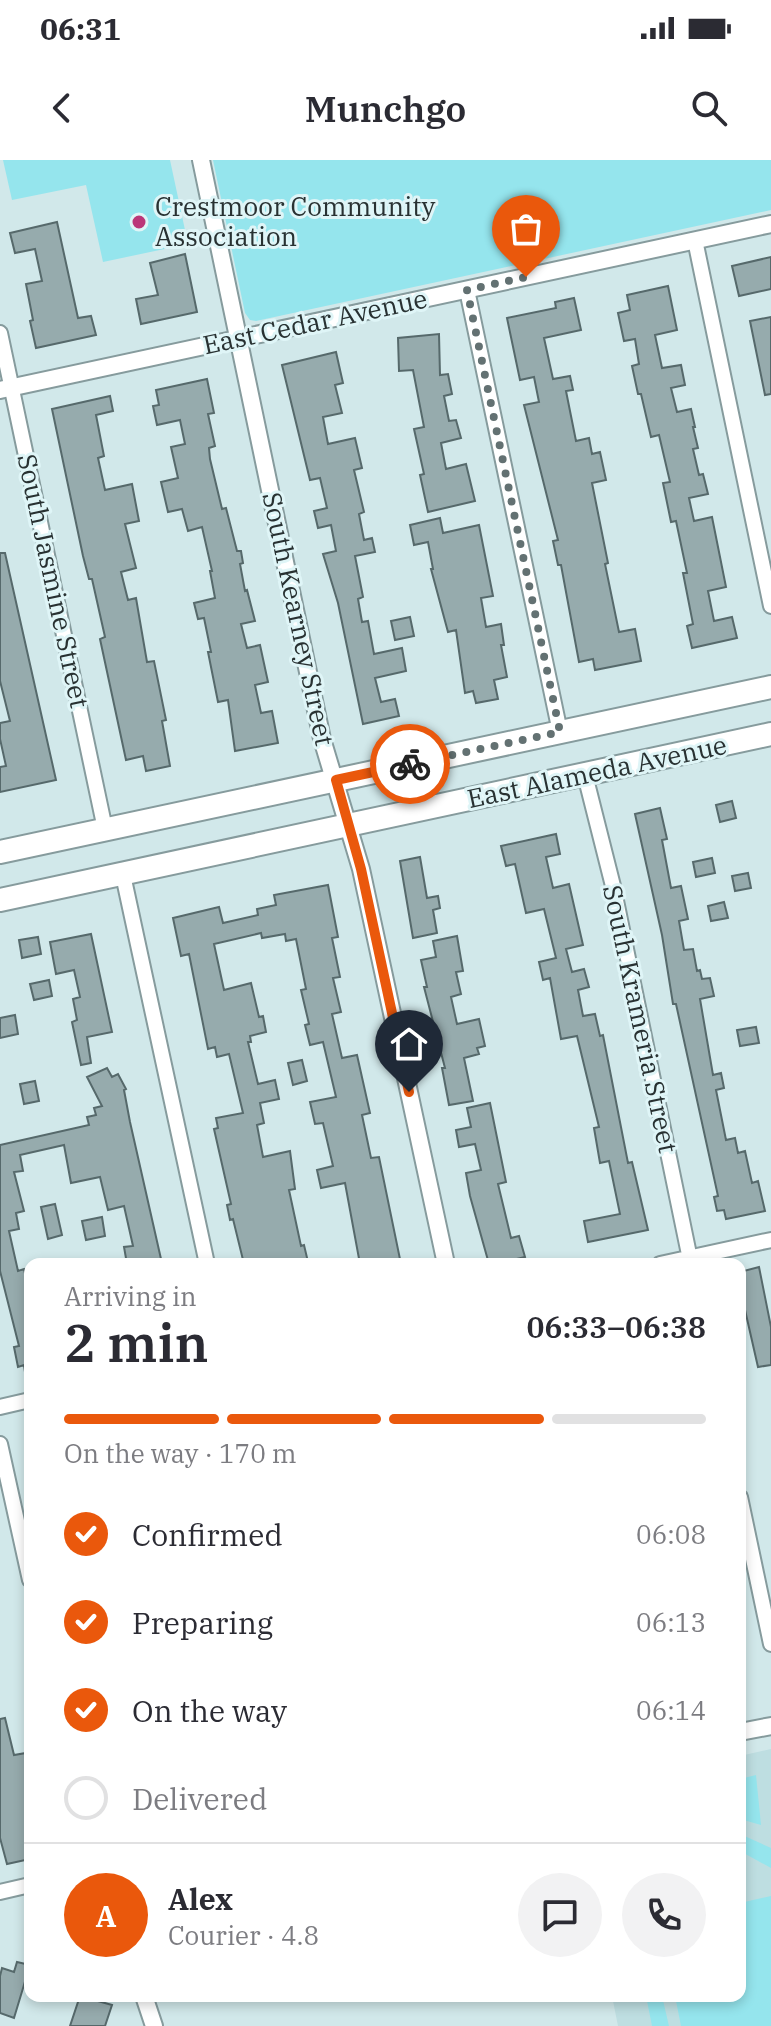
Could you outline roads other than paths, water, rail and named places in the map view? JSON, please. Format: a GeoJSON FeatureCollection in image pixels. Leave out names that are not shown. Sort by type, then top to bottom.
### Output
{"type":"FeatureCollection","features":[{"type":"Feature","properties":{"kind":"main road","name":"East Alameda Avenue"},"geometry":{"type":"LineString","coordinates":[[0,852],[771,687]]}},
{"type":"Feature","properties":{"kind":"main road","name":"East Alameda Avenue"},"geometry":{"type":"LineString","coordinates":[[0,900],[771,734]]}},
{"type":"Feature","properties":{"kind":"street","name":"South Kearney Street"},"geometry":{"type":"LineString","coordinates":[[201,160],[322,739],[364,882],[445,1258]]}},
{"type":"Feature","properties":{"kind":"street","name":"East Cedar Avenue"},"geometry":{"type":"LineString","coordinates":[[6,389],[771,224]]}},
{"type":"Feature","properties":{"kind":"street"},"geometry":{"type":"LineString","coordinates":[[695,240],[771,606]]}},
{"type":"Feature","properties":{"kind":"street"},"geometry":{"type":"LineString","coordinates":[[467,290],[560,732]]}},
{"type":"Feature","properties":{"kind":"street","name":"South Jasmine Street"},"geometry":{"type":"LineString","coordinates":[[0,333],[6,389],[105,829]]}},
{"type":"Feature","properties":{"kind":"street","name":"South Krameria Street"},"geometry":{"type":"LineString","coordinates":[[585,775],[613,886],[689,1258]]}},
{"type":"Feature","properties":{"kind":"street"},"geometry":{"type":"LineString","coordinates":[[123,875],[206,1258]]}},
{"type":"Feature","properties":{"kind":"street"},"geometry":{"type":"LineString","coordinates":[[702,1258],[771,1240]]}},
{"type":"Feature","properties":{"kind":"street"},"geometry":{"type":"LineString","coordinates":[[0,1407],[24,1401]]}},
{"type":"Feature","properties":{"kind":"street"},"geometry":{"type":"LineString","coordinates":[[0,1444],[24,1553]]}},
{"type":"Feature","properties":{"kind":"street"},"geometry":{"type":"LineString","coordinates":[[746,1525],[771,1644]]}},
{"type":"Feature","properties":{"kind":"street"},"geometry":{"type":"LineString","coordinates":[[746,1731],[771,1726]]}},
{"type":"Feature","properties":{"kind":"street"},"geometry":{"type":"LineString","coordinates":[[0,1892],[24,1886]]}},
{"type":"Feature","properties":{"kind":"street"},"geometry":{"type":"LineString","coordinates":[[146,2002],[154,2026]]}},
{"type":"Feature","properties":{"kind":"place","name":"Crestmoor Community Association"},"geometry":{"type":"Point","coordinates":[139,222]}}]}
